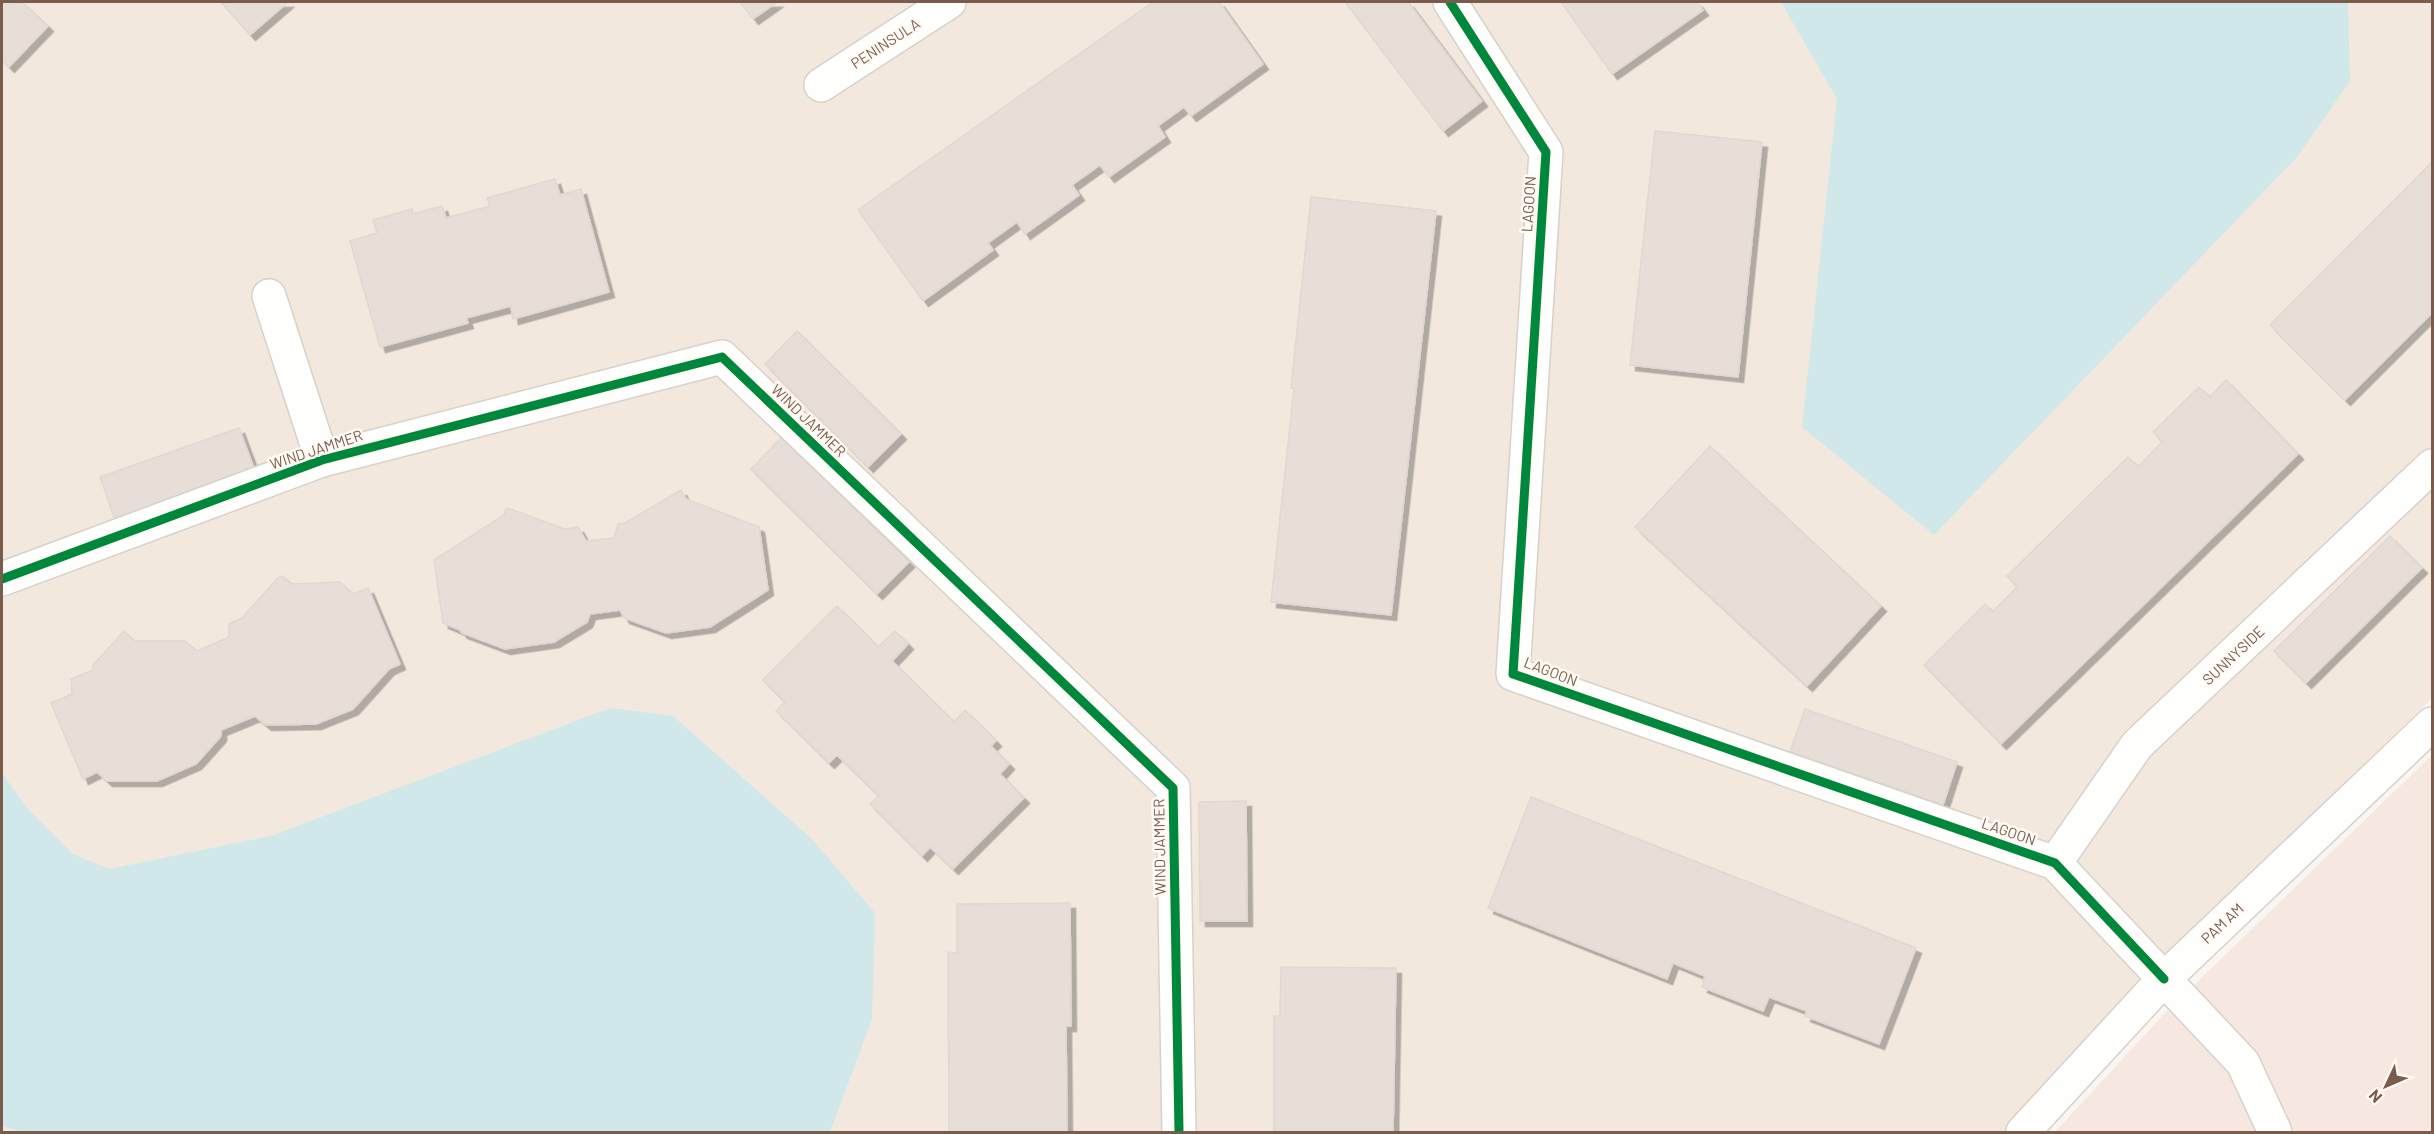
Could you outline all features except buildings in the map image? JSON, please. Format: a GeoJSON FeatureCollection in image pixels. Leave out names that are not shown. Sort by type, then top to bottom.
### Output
{"type":"FeatureCollection","features":[{"type":"Feature","properties":{"kind":"street","name":"PENINSULA"},"geometry":{"type":"LineString","coordinates":[[821,86],[949,2]]}},
{"type":"Feature","properties":{"kind":"street","name":"LAGOON"},"geometry":{"type":"LineString","coordinates":[[1450,2],[1546,152],[1513,674],[2055,863],[2243,1063],[2275,1132]]}},
{"type":"Feature","properties":{"kind":"street","name":"WIND JAMMER"},"geometry":{"type":"LineString","coordinates":[[269,297],[322,460]]}},
{"type":"Feature","properties":{"kind":"street","name":"WIND JAMMER"},"geometry":{"type":"LineString","coordinates":[[2,579],[322,460],[722,357],[1173,788],[1179,1132]]}},
{"type":"Feature","properties":{"kind":"street","name":"SUNNYSIDE"},"geometry":{"type":"LineString","coordinates":[[2055,863],[2137,745],[2433,466]]}},
{"type":"Feature","properties":{"kind":"street","name":"PAM AM"},"geometry":{"type":"LineString","coordinates":[[2022,1132],[2164,979],[2433,724]]}},
{"type":"Feature","properties":{"kind":"shaded area"},"geometry":{"type":"Polygon","coordinates":[[[2,2],[2432,2],[2432,698],[2138,981],[2004,1132],[2,1132],[2,2]]]}},
{"type":"Feature","properties":{"kind":"shaded area"},"geometry":{"type":"Polygon","coordinates":[[[2432,755],[2432,1132],[2055,1132],[2165,1013],[2432,755]]]}},
{"type":"Feature","properties":{"kind":"water"},"geometry":{"type":"Polygon","coordinates":[[[1781,2],[2348,2],[2350,81],[2297,157],[1934,535],[1802,427],[1837,99],[1781,2]]]}},
{"type":"Feature","properties":{"kind":"water"},"geometry":{"type":"Polygon","coordinates":[[[610,708],[673,716],[811,838],[875,913],[872,1019],[830,1132],[23,1132],[2,1126],[2,773],[27,808],[73,854],[109,869],[271,836],[610,708]]]}},
{"type":"Feature","properties":{"kind":"cycle path"},"geometry":{"type":"LineString","coordinates":[[1450,2],[1546,152],[1513,674],[2055,863],[2164,979]]}},
{"type":"Feature","properties":{"kind":"cycle path"},"geometry":{"type":"LineString","coordinates":[[2,579],[322,460],[722,357],[1173,788],[1179,1132]]}}]}
